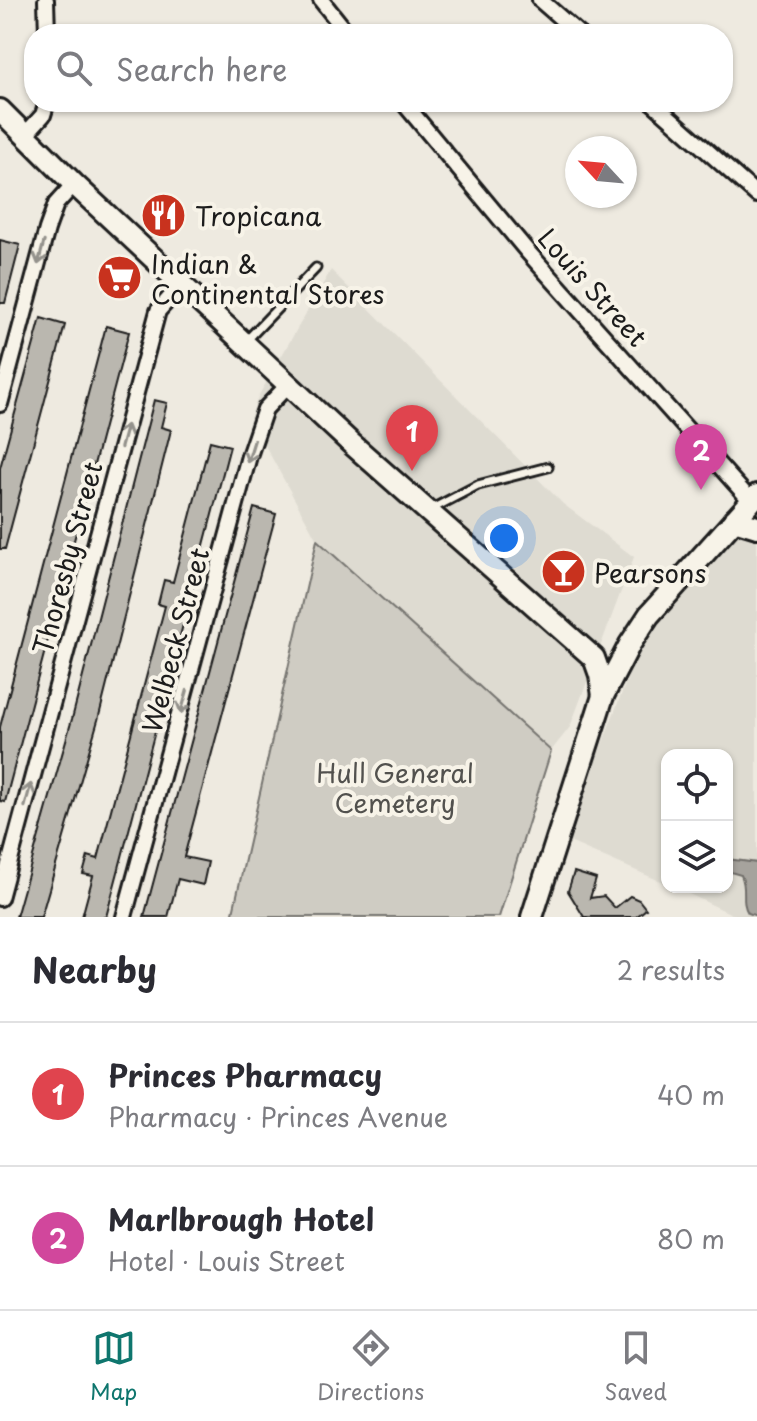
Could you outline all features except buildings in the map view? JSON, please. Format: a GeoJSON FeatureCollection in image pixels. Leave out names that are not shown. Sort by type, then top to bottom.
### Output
{"type":"FeatureCollection","features":[{"type":"Feature","properties":{"kind":"street"},"geometry":{"type":"LineString","coordinates":[[46,0],[47,24]]}},
{"type":"Feature","properties":{"kind":"street"},"geometry":{"type":"LineString","coordinates":[[321,0],[340,24]]}},
{"type":"Feature","properties":{"kind":"street"},"geometry":{"type":"LineString","coordinates":[[540,0],[568,24]]}},
{"type":"Feature","properties":{"kind":"street"},"geometry":{"type":"LineString","coordinates":[[0,110],[74,184],[288,385],[594,658],[603,696]]}},
{"type":"Feature","properties":{"kind":"street"},"geometry":{"type":"LineString","coordinates":[[24,136],[44,112]]}},
{"type":"Feature","properties":{"kind":"street","name":"Louis Street"},"geometry":{"type":"LineString","coordinates":[[411,112],[527,251],[754,498]]}},
{"type":"Feature","properties":{"kind":"street"},"geometry":{"type":"LineString","coordinates":[[663,112],[757,195]]}},
{"type":"Feature","properties":{"kind":"street"},"geometry":{"type":"LineString","coordinates":[[0,404],[47,229],[56,204],[74,184]]}},
{"type":"Feature","properties":{"kind":"street","name":"Thoresby Street"},"geometry":{"type":"LineString","coordinates":[[0,898],[158,311],[182,284]]}},
{"type":"Feature","properties":{"kind":"street","name":"Welbeck Street"},"geometry":{"type":"LineString","coordinates":[[124,917],[249,456],[265,409],[288,385]]}},
{"type":"Feature","properties":{"kind":"street"},"geometry":{"type":"LineString","coordinates":[[532,917],[603,696],[630,644],[649,615],[754,498]]}},
{"type":"Feature","properties":{"kind":"street"},"geometry":{"type":"LineString","coordinates":[[734,520],[757,527]]}},
{"type":"Feature","properties":{"kind":"street"},"geometry":{"type":"LineString","coordinates":[[594,658],[608,660],[630,644]]}},
{"type":"Feature","properties":{"kind":"lane"},"geometry":{"type":"LineString","coordinates":[[244,343],[316,268]]}},
{"type":"Feature","properties":{"kind":"lane"},"geometry":{"type":"LineString","coordinates":[[428,512],[478,485],[548,467]]}},
{"type":"Feature","properties":{"kind":"shaded area"},"geometry":{"type":"Polygon","coordinates":[[[331,270],[563,504],[634,557],[570,727],[551,751],[317,540],[250,418],[259,395],[331,270]]]}},
{"type":"Feature","properties":{"kind":"shaded area"},"geometry":{"type":"Polygon","coordinates":[[[743,530],[757,536],[757,917],[738,917],[687,893],[733,893],[733,749],[661,749],[661,881],[565,840],[645,633],[672,595],[743,530]]]}},
{"type":"Feature","properties":{"kind":"shaded area"},"geometry":{"type":"Polygon","coordinates":[[[733,860],[757,863],[757,916],[748,913],[741,875],[733,873],[733,860]]]}},
{"type":"Feature","properties":{"kind":"green space","name":"Hull General Cemetery"},"geometry":{"type":"Polygon","coordinates":[[[317,540],[551,751],[499,917],[232,917],[317,540]]]}},
{"type":"Feature","properties":{"kind":"place","name":"Tropicana"},"geometry":{"type":"Point","coordinates":[164,215]}},
{"type":"Feature","properties":{"kind":"place","name":"Indian & Continental Stores"},"geometry":{"type":"Point","coordinates":[120,278]}},
{"type":"Feature","properties":{"kind":"place","name":"Princes Pharmacy"},"geometry":{"type":"Point","coordinates":[412,471]}},
{"type":"Feature","properties":{"kind":"place","name":"Marlbrough Hotel"},"geometry":{"type":"Point","coordinates":[701,490]}},
{"type":"Feature","properties":{"kind":"place","name":"Pearsons"},"geometry":{"type":"Point","coordinates":[563,572]}}]}
